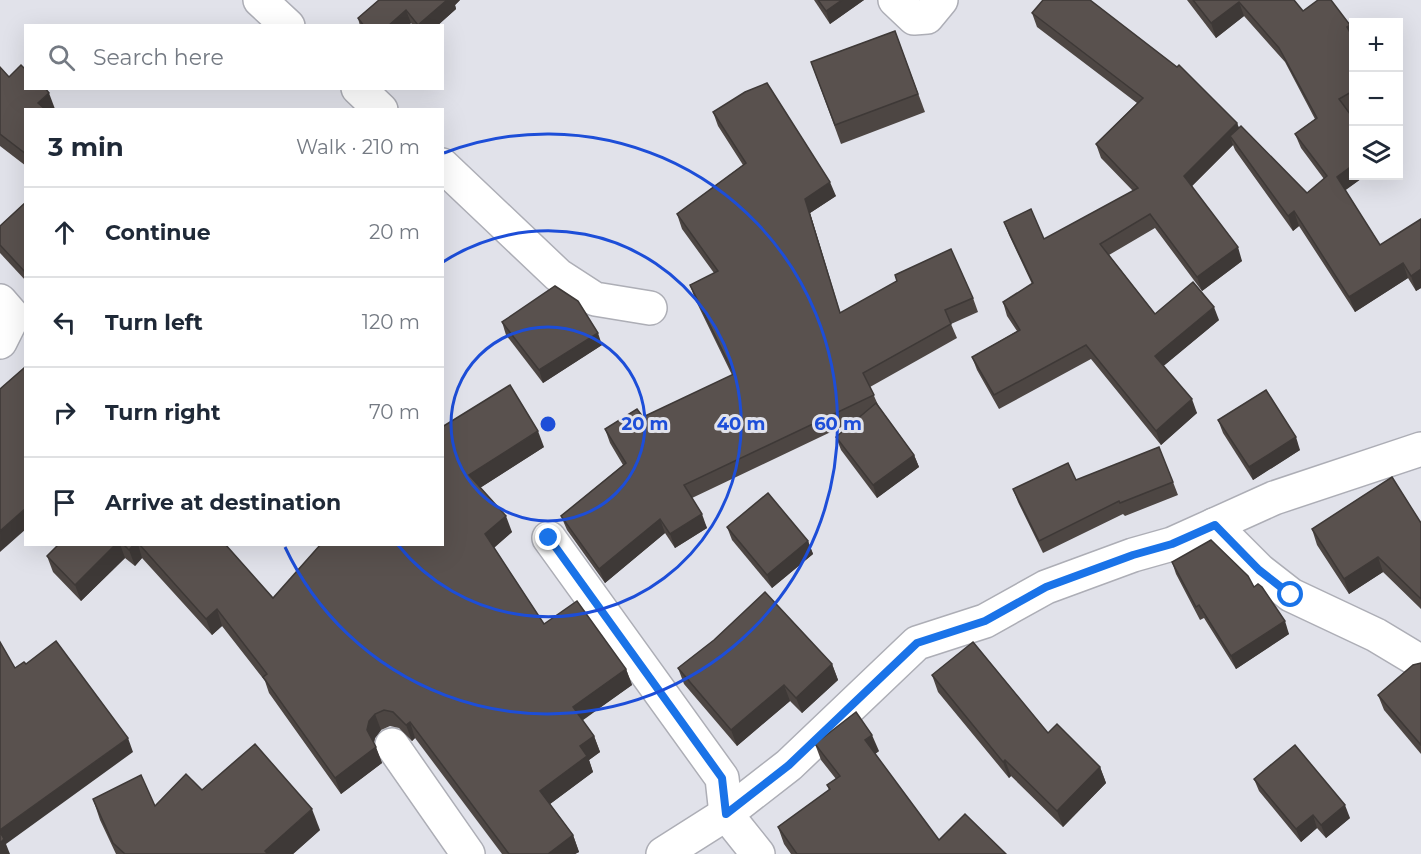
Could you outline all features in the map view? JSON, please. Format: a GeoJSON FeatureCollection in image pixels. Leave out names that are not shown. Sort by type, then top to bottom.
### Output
{"type":"FeatureCollection","features":[{"type":"Feature","properties":{"kind":"street"},"geometry":{"type":"LineString","coordinates":[[260,0],[286,24]]}},
{"type":"Feature","properties":{"kind":"street"},"geometry":{"type":"LineString","coordinates":[[895,0],[914,18],[927,17],[941,0]]}},
{"type":"Feature","properties":{"kind":"street"},"geometry":{"type":"LineString","coordinates":[[360,90],[379,108]]}},
{"type":"Feature","properties":{"kind":"street"},"geometry":{"type":"LineString","coordinates":[[444,167],[558,275],[595,299],[650,308]]}},
{"type":"Feature","properties":{"kind":"street"},"geometry":{"type":"LineString","coordinates":[[663,854],[726,814],[789,765],[917,643],[985,621],[1046,587],[1133,555],[1172,544],[1274,498],[1421,449]]}},
{"type":"Feature","properties":{"kind":"street"},"geometry":{"type":"LineString","coordinates":[[1215,525],[1259,570],[1291,595],[1376,635],[1421,662]]}},
{"type":"Feature","properties":{"kind":"street"},"geometry":{"type":"LineString","coordinates":[[549,538],[722,778],[726,814],[758,854]]}},
{"type":"Feature","properties":{"kind":"street"},"geometry":{"type":"LineString","coordinates":[[392,745],[468,854]]}},
{"type":"Feature","properties":{"kind":"building"},"geometry":{"type":"Polygon","coordinates":[[[379,0],[447,0],[419,24],[406,10],[390,24],[362,24],[358,18],[379,0]]]}},
{"type":"Feature","properties":{"kind":"building"},"geometry":{"type":"Polygon","coordinates":[[[818,0],[842,0],[826,11],[818,0]]]}},
{"type":"Feature","properties":{"kind":"building"},"geometry":{"type":"Polygon","coordinates":[[[1043,0],[1090,0],[1177,67],[1179,65],[1237,123],[1184,176],[1238,247],[1197,277],[1150,214],[1100,244],[1155,314],[1193,282],[1214,307],[1155,356],[1192,399],[1156,431],[1086,345],[994,395],[972,357],[1020,330],[1003,302],[1033,283],[1004,222],[1031,209],[1044,239],[1138,188],[1096,144],[1143,98],[1032,13],[1043,0]]]}},
{"type":"Feature","properties":{"kind":"building"},"geometry":{"type":"Polygon","coordinates":[[[1193,0],[1294,0],[1303,11],[1318,0],[1331,0],[1349,24],[1347,27],[1349,31],[1349,93],[1339,99],[1349,113],[1349,168],[1337,177],[1380,245],[1421,219],[1421,269],[1411,276],[1403,263],[1349,297],[1294,211],[1288,216],[1230,136],[1241,126],[1307,193],[1327,176],[1295,134],[1317,118],[1279,48],[1239,2],[1211,23],[1193,0]]]}},
{"type":"Feature","properties":{"kind":"building"},"geometry":{"type":"Polygon","coordinates":[[[895,31],[918,94],[835,125],[811,62],[895,31]]]}},
{"type":"Feature","properties":{"kind":"building"},"geometry":{"type":"Polygon","coordinates":[[[21,65],[24,68],[24,90],[47,90],[49,93],[38,103],[44,108],[24,108],[24,152],[0,134],[0,67],[9,77],[21,65]]]}},
{"type":"Feature","properties":{"kind":"building"},"geometry":{"type":"Polygon","coordinates":[[[767,83],[830,182],[805,199],[840,313],[897,281],[895,275],[951,249],[973,298],[945,310],[951,324],[863,373],[874,395],[684,485],[702,514],[670,534],[660,519],[599,569],[561,516],[626,463],[605,429],[637,409],[643,417],[734,374],[690,285],[718,271],[677,214],[746,163],[713,112],[745,92],[767,83]]]}},
{"type":"Feature","properties":{"kind":"building"},"geometry":{"type":"Polygon","coordinates":[[[24,204],[24,271],[0,245],[0,226],[24,204]]]}},
{"type":"Feature","properties":{"kind":"building"},"geometry":{"type":"Polygon","coordinates":[[[555,286],[578,301],[598,333],[539,370],[502,322],[555,286]]]}},
{"type":"Feature","properties":{"kind":"building"},"geometry":{"type":"Polygon","coordinates":[[[24,368],[24,510],[0,531],[0,389],[24,368]]]}},
{"type":"Feature","properties":{"kind":"building"},"geometry":{"type":"Polygon","coordinates":[[[510,385],[538,431],[469,475],[506,516],[485,534],[544,624],[577,601],[626,669],[573,707],[594,736],[580,746],[587,756],[540,791],[573,835],[548,854],[509,854],[410,722],[406,725],[393,712],[384,710],[375,714],[369,721],[367,730],[376,747],[335,778],[263,677],[267,674],[217,609],[206,619],[141,546],[227,546],[273,598],[319,546],[444,546],[444,426],[510,385]]]}},
{"type":"Feature","properties":{"kind":"building"},"geometry":{"type":"Polygon","coordinates":[[[1266,390],[1296,437],[1249,467],[1218,420],[1266,390]]]}},
{"type":"Feature","properties":{"kind":"building"},"geometry":{"type":"Polygon","coordinates":[[[876,403],[914,455],[873,485],[836,437],[876,403]]]}},
{"type":"Feature","properties":{"kind":"building"},"geometry":{"type":"Polygon","coordinates":[[[1159,447],[1173,482],[1120,503],[1119,501],[1039,541],[1013,489],[1068,463],[1076,480],[1159,447]]]}},
{"type":"Feature","properties":{"kind":"building"},"geometry":{"type":"Polygon","coordinates":[[[1392,477],[1421,523],[1421,599],[1378,557],[1344,579],[1312,529],[1392,477]]]}},
{"type":"Feature","properties":{"kind":"building"},"geometry":{"type":"Polygon","coordinates":[[[768,493],[808,541],[767,575],[727,527],[768,493]]]}},
{"type":"Feature","properties":{"kind":"building"},"geometry":{"type":"Polygon","coordinates":[[[1211,540],[1248,576],[1254,587],[1258,584],[1262,587],[1285,621],[1231,656],[1199,605],[1196,607],[1172,562],[1211,540]]]}},
{"type":"Feature","properties":{"kind":"building"},"geometry":{"type":"Polygon","coordinates":[[[57,546],[114,546],[75,585],[47,556],[57,546]]]}},
{"type":"Feature","properties":{"kind":"building"},"geometry":{"type":"Polygon","coordinates":[[[765,592],[832,664],[796,698],[784,685],[731,730],[678,668],[714,640],[765,592]]]}},
{"type":"Feature","properties":{"kind":"building"},"geometry":{"type":"Polygon","coordinates":[[[56,641],[128,738],[0,830],[0,642],[15,668],[24,662],[26,664],[56,641]]]}},
{"type":"Feature","properties":{"kind":"building"},"geometry":{"type":"Polygon","coordinates":[[[973,642],[1048,733],[1057,724],[1100,767],[1057,811],[1005,760],[1003,762],[932,675],[973,642]]]}},
{"type":"Feature","properties":{"kind":"building"},"geometry":{"type":"Polygon","coordinates":[[[1421,663],[1421,745],[1378,695],[1413,665],[1421,663]]]}},
{"type":"Feature","properties":{"kind":"building"},"geometry":{"type":"Polygon","coordinates":[[[856,712],[872,735],[865,740],[939,840],[965,814],[1006,854],[797,854],[778,827],[830,789],[827,785],[840,776],[815,744],[856,712]]]}},
{"type":"Feature","properties":{"kind":"building"},"geometry":{"type":"Polygon","coordinates":[[[255,744],[312,809],[265,851],[268,854],[125,854],[113,843],[93,799],[141,775],[155,806],[186,774],[202,790],[255,744]]]}},
{"type":"Feature","properties":{"kind":"building"},"geometry":{"type":"Polygon","coordinates":[[[1295,745],[1345,805],[1321,825],[1313,815],[1296,829],[1254,779],[1295,745]]]}},
{"type":"Feature","properties":{"kind":"route"},"geometry":{"type":"LineString","coordinates":[[549,538],[722,778],[726,814],[789,765],[917,643],[985,621],[1046,587],[1133,555],[1172,544],[1215,525],[1259,570],[1291,595]]}}]}
